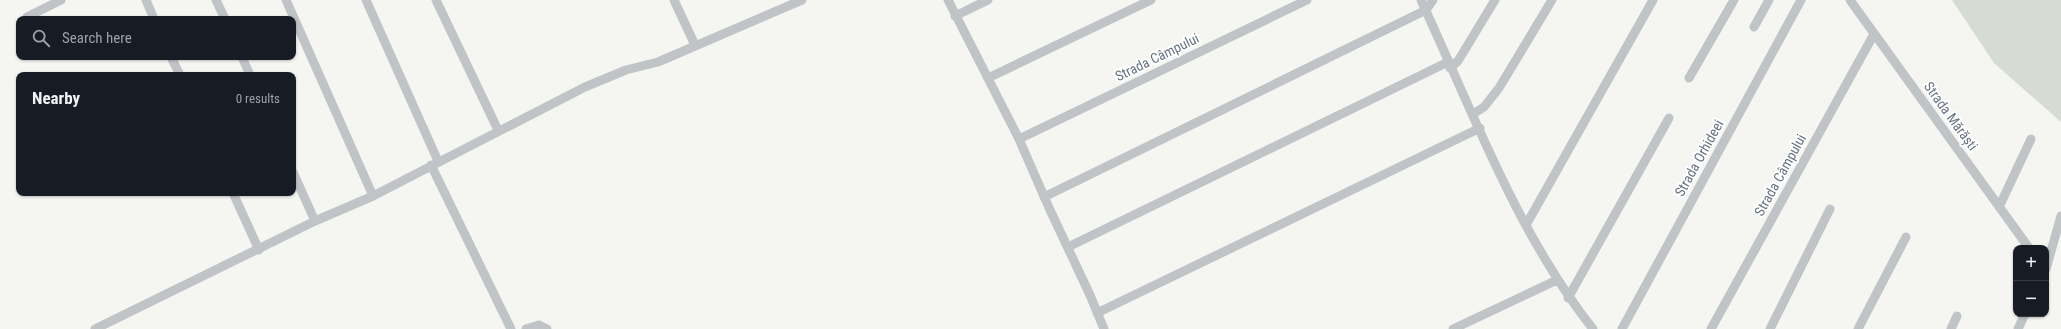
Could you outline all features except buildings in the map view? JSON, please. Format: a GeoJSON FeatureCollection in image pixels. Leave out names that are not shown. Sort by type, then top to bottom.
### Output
{"type":"FeatureCollection","features":[{"type":"Feature","properties":{"kind":"street"},"geometry":{"type":"LineString","coordinates":[[29,16],[61,0]]}},
{"type":"Feature","properties":{"kind":"street"},"geometry":{"type":"LineString","coordinates":[[146,0],[153,16]]}},
{"type":"Feature","properties":{"kind":"street"},"geometry":{"type":"LineString","coordinates":[[216,0],[224,16]]}},
{"type":"Feature","properties":{"kind":"street"},"geometry":{"type":"LineString","coordinates":[[286,0],[293,16]]}},
{"type":"Feature","properties":{"kind":"street"},"geometry":{"type":"LineString","coordinates":[[366,0],[435,163],[511,329]]}},
{"type":"Feature","properties":{"kind":"street"},"geometry":{"type":"LineString","coordinates":[[436,0],[498,130]]}},
{"type":"Feature","properties":{"kind":"street"},"geometry":{"type":"LineString","coordinates":[[674,0],[695,45]]}},
{"type":"Feature","properties":{"kind":"street"},"geometry":{"type":"LineString","coordinates":[[95,329],[259,250],[315,221],[373,196],[498,130],[585,87],[626,70],[658,62],[802,0]]}},
{"type":"Feature","properties":{"kind":"street"},"geometry":{"type":"LineString","coordinates":[[948,0],[1019,139],[1104,329]]}},
{"type":"Feature","properties":{"kind":"street"},"geometry":{"type":"LineString","coordinates":[[955,16],[988,0]]}},
{"type":"Feature","properties":{"kind":"street"},"geometry":{"type":"LineString","coordinates":[[988,78],[1151,0]]}},
{"type":"Feature","properties":{"kind":"street","name":"Strada Câmpului"},"geometry":{"type":"LineString","coordinates":[[1019,139],[1307,0]]}},
{"type":"Feature","properties":{"kind":"street"},"geometry":{"type":"LineString","coordinates":[[1421,0],[1449,65],[1526,225],[1568,298],[1593,329]]}},
{"type":"Feature","properties":{"kind":"street"},"geometry":{"type":"LineString","coordinates":[[1044,197],[1426,10],[1433,0]]}},
{"type":"Feature","properties":{"kind":"street"},"geometry":{"type":"LineString","coordinates":[[1068,247],[1458,61],[1495,0]]}},
{"type":"Feature","properties":{"kind":"street"},"geometry":{"type":"LineString","coordinates":[[1473,114],[1484,107],[1499,88],[1552,0]]}},
{"type":"Feature","properties":{"kind":"street"},"geometry":{"type":"LineString","coordinates":[[1526,225],[1653,0]]}},
{"type":"Feature","properties":{"kind":"street"},"geometry":{"type":"LineString","coordinates":[[1689,78],[1734,0]]}},
{"type":"Feature","properties":{"kind":"street"},"geometry":{"type":"LineString","coordinates":[[1754,27],[1769,0]]}},
{"type":"Feature","properties":{"kind":"street","name":"Strada Orhideei"},"geometry":{"type":"LineString","coordinates":[[1622,329],[1801,0]]}},
{"type":"Feature","properties":{"kind":"street","name":"Strada Mărăști"},"geometry":{"type":"LineString","coordinates":[[1850,0],[2027,245]]}},
{"type":"Feature","properties":{"kind":"street"},"geometry":{"type":"LineString","coordinates":[[296,23],[373,196]]}},
{"type":"Feature","properties":{"kind":"street","name":"Strada Câmpului"},"geometry":{"type":"LineString","coordinates":[[1711,329],[1874,34]]}},
{"type":"Feature","properties":{"kind":"street"},"geometry":{"type":"LineString","coordinates":[[173,60],[179,72]]}},
{"type":"Feature","properties":{"kind":"street"},"geometry":{"type":"LineString","coordinates":[[243,60],[249,72]]}},
{"type":"Feature","properties":{"kind":"street"},"geometry":{"type":"LineString","coordinates":[[1568,298],[1669,118]]}},
{"type":"Feature","properties":{"kind":"street"},"geometry":{"type":"LineString","coordinates":[[1097,312],[1480,128]]}},
{"type":"Feature","properties":{"kind":"street"},"geometry":{"type":"LineString","coordinates":[[1999,207],[2031,139]]}},
{"type":"Feature","properties":{"kind":"street"},"geometry":{"type":"LineString","coordinates":[[296,179],[315,221]]}},
{"type":"Feature","properties":{"kind":"street"},"geometry":{"type":"LineString","coordinates":[[234,196],[259,250]]}},
{"type":"Feature","properties":{"kind":"street"},"geometry":{"type":"LineString","coordinates":[[1770,329],[1830,209]]}},
{"type":"Feature","properties":{"kind":"street"},"geometry":{"type":"LineString","coordinates":[[2049,256],[2061,216]]}},
{"type":"Feature","properties":{"kind":"street"},"geometry":{"type":"LineString","coordinates":[[1858,329],[1906,237]]}},
{"type":"Feature","properties":{"kind":"street"},"geometry":{"type":"LineString","coordinates":[[1453,329],[1557,280]]}},
{"type":"Feature","properties":{"kind":"street"},"geometry":{"type":"LineString","coordinates":[[1951,329],[1957,316]]}},
{"type":"Feature","properties":{"kind":"street"},"geometry":{"type":"LineString","coordinates":[[2018,329],[2024,317]]}},
{"type":"Feature","properties":{"kind":"street"},"geometry":{"type":"LineString","coordinates":[[526,329],[539,324],[546,329]]}},
{"type":"Feature","properties":{"kind":"shaded area"},"geometry":{"type":"Polygon","coordinates":[[[1952,0],[2061,0],[2061,122],[1994,63],[1952,0]]]}}]}
